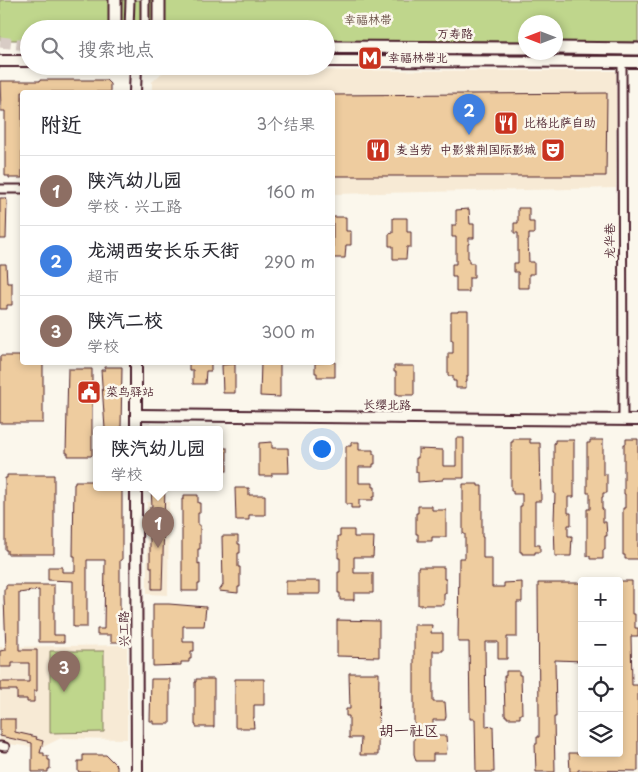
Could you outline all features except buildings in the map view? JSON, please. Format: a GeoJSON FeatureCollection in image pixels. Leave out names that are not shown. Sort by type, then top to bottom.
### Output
{"type":"FeatureCollection","features":[{"type":"Feature","properties":{"kind":"main road"},"geometry":{"type":"LineString","coordinates":[[115,0],[115,20]]}},
{"type":"Feature","properties":{"kind":"main road"},"geometry":{"type":"LineString","coordinates":[[159,20],[160,0]]}},
{"type":"Feature","properties":{"kind":"main road","name":"万寿路"},"geometry":{"type":"LineString","coordinates":[[335,47],[518,48]]}},
{"type":"Feature","properties":{"kind":"main road"},"geometry":{"type":"LineString","coordinates":[[563,48],[638,49]]}},
{"type":"Feature","properties":{"kind":"street"},"geometry":{"type":"LineString","coordinates":[[129,20],[130,0]]}},
{"type":"Feature","properties":{"kind":"street"},"geometry":{"type":"LineString","coordinates":[[145,0],[145,20]]}},
{"type":"Feature","properties":{"kind":"street"},"geometry":{"type":"LineString","coordinates":[[535,62],[578,48]]}},
{"type":"Feature","properties":{"kind":"street"},"geometry":{"type":"LineString","coordinates":[[0,61],[20,61]]}},
{"type":"Feature","properties":{"kind":"street"},"geometry":{"type":"LineString","coordinates":[[335,61],[638,62]]}},
{"type":"Feature","properties":{"kind":"street","name":"龙华巷"},"geometry":{"type":"LineString","coordinates":[[622,62],[623,420]]}},
{"type":"Feature","properties":{"kind":"street"},"geometry":{"type":"LineString","coordinates":[[135,90],[136,75]]}},
{"type":"Feature","properties":{"kind":"street"},"geometry":{"type":"LineString","coordinates":[[0,189],[20,189]]}},
{"type":"Feature","properties":{"kind":"street"},"geometry":{"type":"LineString","coordinates":[[136,365],[136,426]]}},
{"type":"Feature","properties":{"kind":"street","name":"长缨北路"},"geometry":{"type":"LineString","coordinates":[[136,415],[638,420]]}},
{"type":"Feature","properties":{"kind":"street","name":"兴工路"},"geometry":{"type":"LineString","coordinates":[[136,491],[137,772]]}},
{"type":"Feature","properties":{"kind":"shaded area"},"geometry":{"type":"Polygon","coordinates":[[[335,70],[616,71],[616,188],[335,194],[335,90],[152,90],[152,82],[160,75],[335,75],[335,70]]]}},
{"type":"Feature","properties":{"kind":"shaded area"},"geometry":{"type":"Polygon","coordinates":[[[147,502],[169,502],[168,595],[147,594],[147,502]]]}},
{"type":"Feature","properties":{"kind":"shaded area"},"geometry":{"type":"Polygon","coordinates":[[[127,645],[127,739],[61,738],[41,748],[0,743],[0,647],[127,645]]]}},
{"type":"Feature","properties":{"kind":"green space","name":"幸福林带"},"geometry":{"type":"Polygon","coordinates":[[[0,0],[638,0],[638,42],[563,42],[563,15],[518,15],[518,41],[335,41],[335,20],[20,20],[20,40],[0,40],[0,0]]]}},
{"type":"Feature","properties":{"kind":"green space"},"geometry":{"type":"Polygon","coordinates":[[[50,651],[104,651],[104,732],[50,733],[50,651]]]}},
{"type":"Feature","properties":{"kind":"tunnel"},"geometry":{"type":"LineString","coordinates":[[0,42],[20,44]]}},
{"type":"Feature","properties":{"kind":"place","name":"幸福林带北"},"geometry":{"type":"Point","coordinates":[370,58]}},
{"type":"Feature","properties":{"kind":"place","name":"比格比萨自助"},"geometry":{"type":"Point","coordinates":[506,123]}},
{"type":"Feature","properties":{"kind":"place","name":"龙湖西安长乐天街"},"geometry":{"type":"Point","coordinates":[469,135]}},
{"type":"Feature","properties":{"kind":"place","name":"麦当劳"},"geometry":{"type":"Point","coordinates":[378,150]}},
{"type":"Feature","properties":{"kind":"place","name":"中影紫荆国际影城"},"geometry":{"type":"Point","coordinates":[553,150]}},
{"type":"Feature","properties":{"kind":"place","name":"菜鸟驿站"},"geometry":{"type":"Point","coordinates":[89,392]}},
{"type":"Feature","properties":{"kind":"place","name":"陕汽幼儿园"},"geometry":{"type":"Point","coordinates":[158,548]}},
{"type":"Feature","properties":{"kind":"place","name":"陕汽二校"},"geometry":{"type":"Point","coordinates":[64,692]}},
{"type":"Feature","properties":{"kind":"district","name":"胡一社区"},"geometry":{"type":"Point","coordinates":[409,731]}}]}
